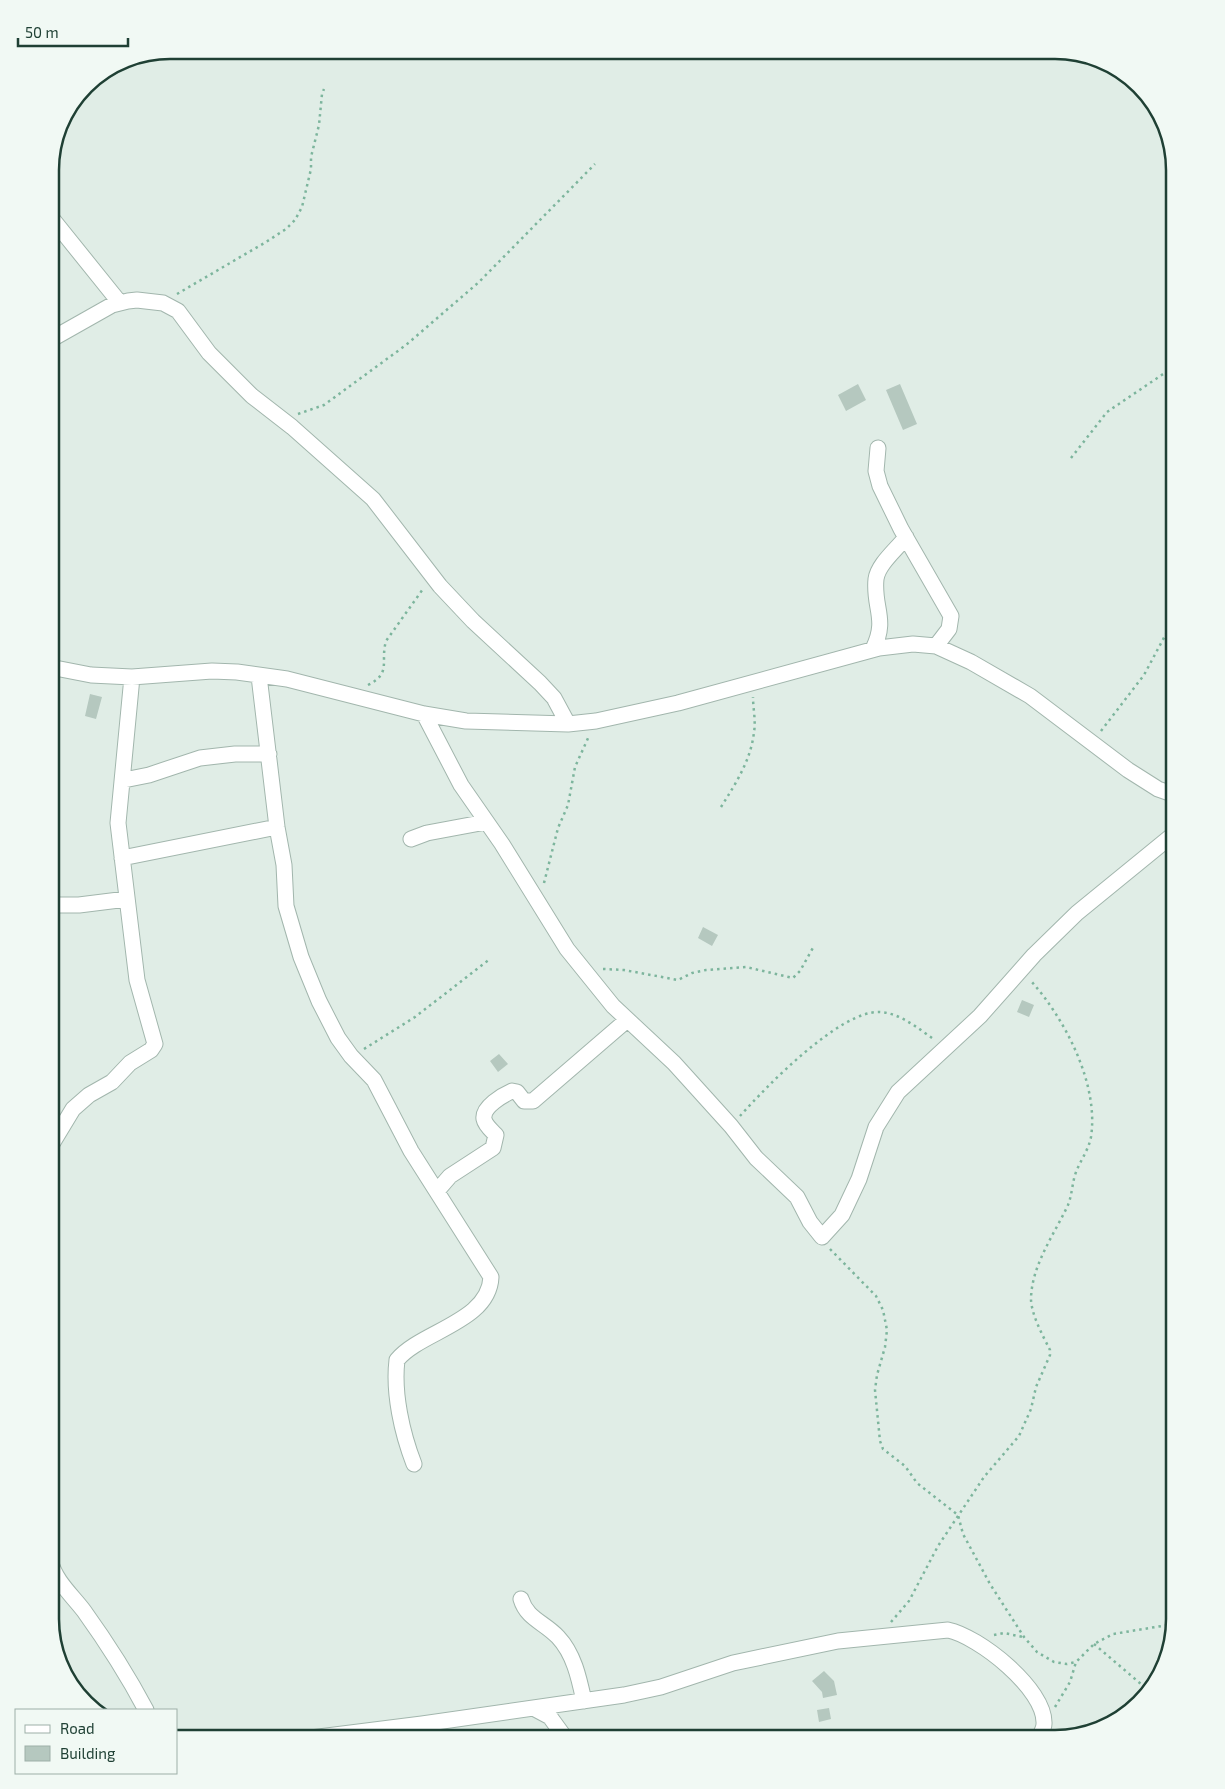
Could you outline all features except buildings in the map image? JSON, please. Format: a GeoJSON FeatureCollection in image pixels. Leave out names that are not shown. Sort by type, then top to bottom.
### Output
{"type":"FeatureCollection","features":[{"type":"Feature","properties":{"kind":"street"},"geometry":{"type":"LineString","coordinates":[[59,227],[120,303]]}},
{"type":"Feature","properties":{"kind":"street"},"geometry":{"type":"LineString","coordinates":[[59,335],[112,305],[120,303],[138,300],[163,303],[178,311],[209,353],[226,371],[267,409],[282,419],[373,499],[430,574],[473,621],[554,698],[568,724]]}},
{"type":"Feature","properties":{"kind":"street"},"geometry":{"type":"LineString","coordinates":[[878,448],[876,471],[880,486],[906,537],[951,616],[949,630],[936,646]]}},
{"type":"Feature","properties":{"kind":"street"},"geometry":{"type":"LineString","coordinates":[[873,649],[880,636],[882,624],[876,579],[888,559],[906,537]]}},
{"type":"Feature","properties":{"kind":"street"},"geometry":{"type":"LineString","coordinates":[[59,668],[92,674],[132,677],[212,671],[237,672],[287,679],[424,714],[466,721],[568,724],[596,721],[678,703],[873,649],[913,644],[936,646],[995,674],[1030,696],[1092,744],[1158,789],[1166,792]]}},
{"type":"Feature","properties":{"kind":"street"},"geometry":{"type":"LineString","coordinates":[[260,676],[277,827],[284,865],[286,906],[293,935],[319,1001],[351,1056],[374,1080],[411,1151],[483,1261],[492,1280],[472,1314],[411,1348],[397,1360],[398,1393],[406,1442],[414,1464]]}},
{"type":"Feature","properties":{"kind":"street"},"geometry":{"type":"LineString","coordinates":[[59,1132],[68,1116],[81,1101],[112,1082],[130,1063],[154,1047],[154,1034],[137,980],[118,823],[124,780],[132,677]]}},
{"type":"Feature","properties":{"kind":"street"},"geometry":{"type":"LineString","coordinates":[[424,714],[453,771],[502,844],[567,949],[627,1020],[674,1063],[731,1126],[756,1158],[797,1197],[810,1222],[822,1237],[842,1215],[859,1179],[876,1127],[890,1103],[994,1002],[1043,946],[1077,913],[1166,840]]}},
{"type":"Feature","properties":{"kind":"street"},"geometry":{"type":"LineString","coordinates":[[124,780],[149,775],[200,758],[235,754],[268,754]]}},
{"type":"Feature","properties":{"kind":"street"},"geometry":{"type":"LineString","coordinates":[[411,839],[427,833],[486,822]]}},
{"type":"Feature","properties":{"kind":"street"},"geometry":{"type":"LineString","coordinates":[[122,858],[277,827]]}},
{"type":"Feature","properties":{"kind":"street"},"geometry":{"type":"LineString","coordinates":[[59,905],[79,905],[127,899]]}},
{"type":"Feature","properties":{"kind":"street"},"geometry":{"type":"LineString","coordinates":[[437,1191],[450,1176],[493,1148],[496,1135],[484,1118],[484,1114],[490,1105],[512,1091],[516,1092],[524,1101],[533,1101],[627,1020]]}},
{"type":"Feature","properties":{"kind":"street"},"geometry":{"type":"LineString","coordinates":[[59,1579],[84,1610],[118,1661],[145,1709]]}},
{"type":"Feature","properties":{"kind":"street"},"geometry":{"type":"LineString","coordinates":[[521,1599],[527,1614],[557,1636],[566,1648],[573,1661],[584,1701]]}},
{"type":"Feature","properties":{"kind":"street"},"geometry":{"type":"LineString","coordinates":[[372,1730],[535,1709],[661,1688],[747,1660],[838,1641],[948,1630],[958,1632],[975,1640],[1016,1674],[1028,1688],[1042,1713],[1041,1730]]}},
{"type":"Feature","properties":{"kind":"street"},"geometry":{"type":"LineString","coordinates":[[535,1709],[550,1717],[559,1730]]}},
{"type":"Feature","properties":{"kind":"path"},"geometry":{"type":"LineString","coordinates":[[163,303],[266,242],[295,220],[302,207],[308,185],[310,157],[319,125],[324,89]]}},
{"type":"Feature","properties":{"kind":"path"},"geometry":{"type":"LineString","coordinates":[[282,419],[324,405],[406,345],[479,282],[595,164]]}},
{"type":"Feature","properties":{"kind":"path"},"geometry":{"type":"LineString","coordinates":[[1071,458],[1107,412],[1166,372]]}},
{"type":"Feature","properties":{"kind":"path"},"geometry":{"type":"LineString","coordinates":[[347,695],[375,682],[382,675],[385,668],[383,650],[392,628],[419,596],[430,574]]}},
{"type":"Feature","properties":{"kind":"path"},"geometry":{"type":"LineString","coordinates":[[1092,744],[1112,714],[1144,675],[1166,634]]}},
{"type":"Feature","properties":{"kind":"path"},"geometry":{"type":"LineString","coordinates":[[722,807],[744,770],[748,758],[754,732],[752,683]]}},
{"type":"Feature","properties":{"kind":"path"},"geometry":{"type":"LineString","coordinates":[[539,906],[554,842],[568,805],[575,767],[596,721]]}},
{"type":"Feature","properties":{"kind":"path"},"geometry":{"type":"LineString","coordinates":[[583,969],[624,970],[678,980],[692,972],[746,967],[793,978],[800,972],[814,946]]}},
{"type":"Feature","properties":{"kind":"path"},"geometry":{"type":"LineString","coordinates":[[351,1056],[384,1038],[490,958]]}},
{"type":"Feature","properties":{"kind":"path"},"geometry":{"type":"LineString","coordinates":[[881,1636],[898,1612],[909,1601],[938,1546],[984,1476],[1014,1443],[1031,1409],[1036,1387],[1048,1362],[1050,1350],[1031,1303],[1032,1288],[1036,1272],[1068,1204],[1075,1176],[1088,1150],[1091,1135],[1087,1083],[1073,1046],[1050,1007],[1022,971]]}},
{"type":"Feature","properties":{"kind":"path"},"geometry":{"type":"LineString","coordinates":[[731,1126],[756,1098],[816,1043],[830,1032],[872,1012],[881,1012],[898,1017],[947,1048]]}},
{"type":"Feature","properties":{"kind":"path"},"geometry":{"type":"LineString","coordinates":[[822,1237],[830,1249],[876,1296],[883,1310],[887,1330],[875,1390],[880,1441],[883,1449],[905,1466],[917,1483],[958,1515],[963,1534],[979,1565],[1024,1637],[1037,1652],[1054,1662],[1067,1664],[1076,1662]]}},
{"type":"Feature","properties":{"kind":"path"},"geometry":{"type":"LineString","coordinates":[[1042,1730],[1070,1682],[1076,1662],[1094,1644],[1113,1634],[1166,1625]]}},
{"type":"Feature","properties":{"kind":"path"},"geometry":{"type":"LineString","coordinates":[[975,1640],[1004,1633],[1024,1637]]}},
{"type":"Feature","properties":{"kind":"path"},"geometry":{"type":"LineString","coordinates":[[1094,1644],[1144,1686]]}}]}
